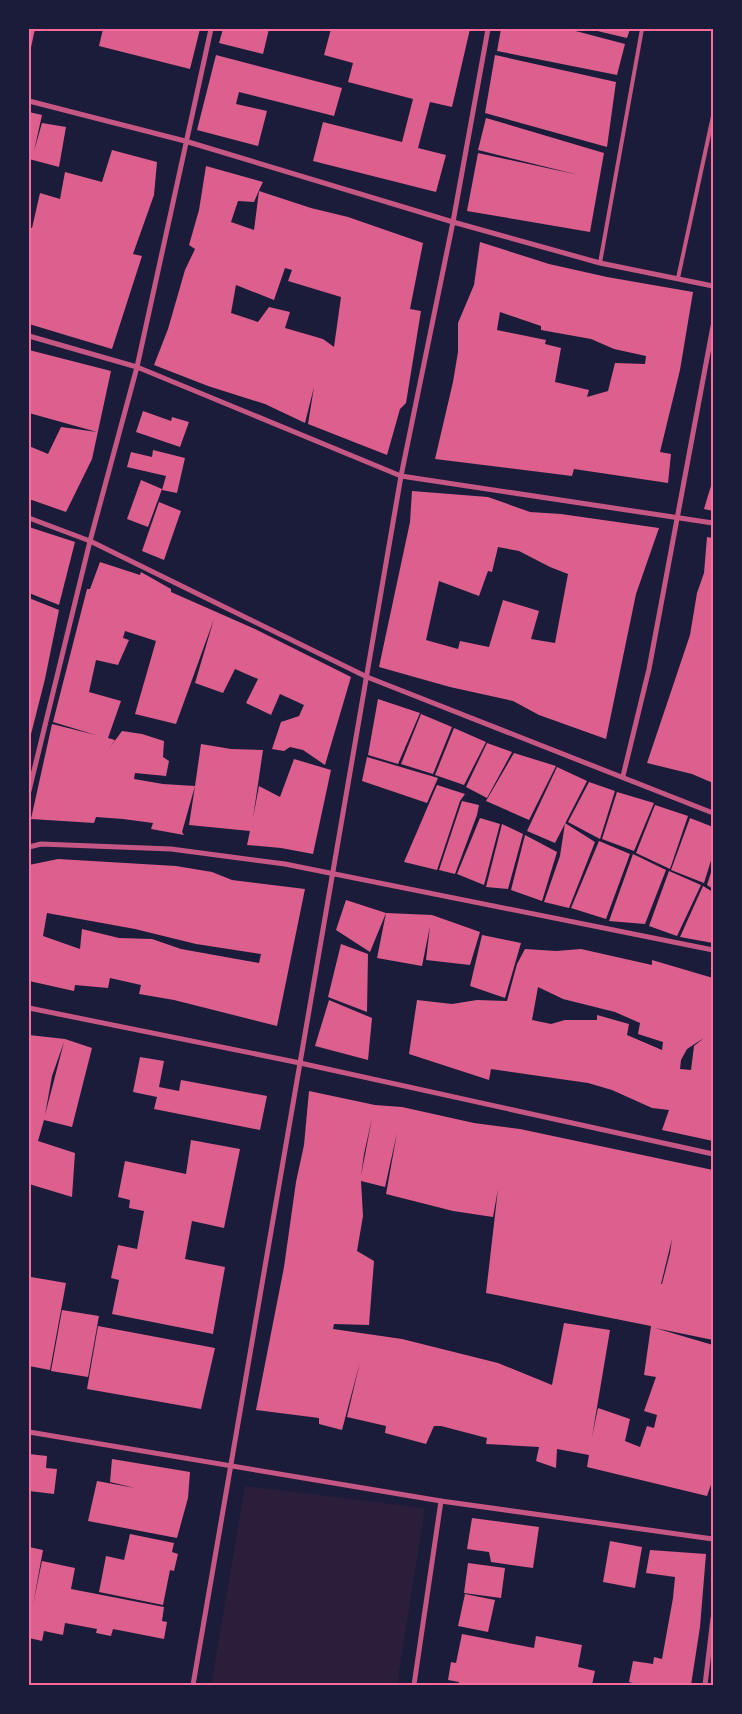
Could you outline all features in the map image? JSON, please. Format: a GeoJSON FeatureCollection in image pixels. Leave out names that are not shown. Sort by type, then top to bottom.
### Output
{"type":"FeatureCollection","features":[{"type":"Feature","properties":{"kind":"street"},"geometry":{"type":"LineString","coordinates":[[29,791],[90,540],[137,367],[211,29]]}},
{"type":"Feature","properties":{"kind":"street"},"geometry":{"type":"LineString","coordinates":[[193,1685],[401,476],[453,222],[488,29]]}},
{"type":"Feature","properties":{"kind":"street"},"geometry":{"type":"LineString","coordinates":[[29,101],[185,142],[453,222],[600,262],[713,286]]}},
{"type":"Feature","properties":{"kind":"street"},"geometry":{"type":"LineString","coordinates":[[623,776],[649,670],[713,326]]}},
{"type":"Feature","properties":{"kind":"street"},"geometry":{"type":"LineString","coordinates":[[29,336],[137,367],[401,476],[713,523]]}},
{"type":"Feature","properties":{"kind":"street"},"geometry":{"type":"LineString","coordinates":[[29,518],[90,540],[367,677],[623,776],[713,813]]}},
{"type":"Feature","properties":{"kind":"street"},"geometry":{"type":"LineString","coordinates":[[29,847],[41,844],[171,849],[285,864],[713,950]]}},
{"type":"Feature","properties":{"kind":"street"},"geometry":{"type":"LineString","coordinates":[[29,1008],[300,1063],[713,1154]]}},
{"type":"Feature","properties":{"kind":"street"},"geometry":{"type":"LineString","coordinates":[[29,1432],[441,1501],[713,1539]]}},
{"type":"Feature","properties":{"kind":"street"},"geometry":{"type":"LineString","coordinates":[[414,1685],[441,1501]]}},
{"type":"Feature","properties":{"kind":"street"},"geometry":{"type":"LineString","coordinates":[[705,1685],[713,1618]]}},
{"type":"Feature","properties":{"kind":"lane"},"geometry":{"type":"LineString","coordinates":[[600,262],[642,29]]}},
{"type":"Feature","properties":{"kind":"lane"},"geometry":{"type":"LineString","coordinates":[[678,278],[713,116]]}},
{"type":"Feature","properties":{"kind":"shaded area"},"geometry":{"type":"Polygon","coordinates":[[[245,1486],[425,1508],[397,1685],[211,1685],[245,1486]]]}},
{"type":"Feature","properties":{"kind":"building"},"geometry":{"type":"Polygon","coordinates":[[[29,29],[35,29],[30,52],[29,52],[29,29]]]}},
{"type":"Feature","properties":{"kind":"building"},"geometry":{"type":"Polygon","coordinates":[[[103,29],[200,29],[190,69],[99,46],[103,29]]]}},
{"type":"Feature","properties":{"kind":"building"},"geometry":{"type":"Polygon","coordinates":[[[223,29],[269,29],[263,54],[219,43],[223,29]]]}},
{"type":"Feature","properties":{"kind":"building"},"geometry":{"type":"Polygon","coordinates":[[[331,29],[470,29],[452,107],[430,102],[418,148],[446,155],[436,192],[313,161],[323,122],[402,142],[413,99],[348,82],[353,63],[324,55],[331,29]]]}},
{"type":"Feature","properties":{"kind":"building"},"geometry":{"type":"Polygon","coordinates":[[[501,29],[568,29],[625,44],[617,75],[497,51],[501,29]]]}},
{"type":"Feature","properties":{"kind":"building"},"geometry":{"type":"Polygon","coordinates":[[[589,29],[630,29],[627,38],[589,29]]]}},
{"type":"Feature","properties":{"kind":"building"},"geometry":{"type":"Polygon","coordinates":[[[216,55],[342,88],[334,116],[239,92],[236,104],[267,111],[258,146],[197,130],[216,55]]]}},
{"type":"Feature","properties":{"kind":"building"},"geometry":{"type":"Polygon","coordinates":[[[495,55],[616,82],[607,147],[485,113],[495,55]]]}},
{"type":"Feature","properties":{"kind":"building"},"geometry":{"type":"Polygon","coordinates":[[[29,112],[42,115],[34,151],[42,123],[66,127],[59,167],[29,159],[29,112]]]}},
{"type":"Feature","properties":{"kind":"building"},"geometry":{"type":"Polygon","coordinates":[[[486,118],[604,153],[590,232],[467,211],[478,153],[579,175],[478,150],[486,118]]]}},
{"type":"Feature","properties":{"kind":"building"},"geometry":{"type":"Polygon","coordinates":[[[112,150],[157,162],[154,195],[133,254],[142,256],[112,349],[29,324],[29,227],[32,228],[40,193],[60,199],[65,172],[102,182],[112,150]]]}},
{"type":"Feature","properties":{"kind":"building"},"geometry":{"type":"Polygon","coordinates":[[[206,166],[263,182],[254,202],[238,201],[231,222],[254,230],[259,191],[311,208],[348,217],[423,243],[410,309],[421,311],[406,403],[400,409],[387,455],[308,424],[314,387],[305,423],[265,404],[208,386],[154,365],[168,329],[185,270],[195,249],[189,245],[199,210],[206,166]],[[285,268],[274,300],[236,285],[231,313],[258,322],[269,307],[290,312],[285,328],[323,339],[334,347],[341,297],[288,281],[292,270],[285,268]]]}},
{"type":"Feature","properties":{"kind":"building"},"geometry":{"type":"Polygon","coordinates":[[[480,242],[549,264],[607,277],[693,292],[680,370],[660,452],[671,454],[668,483],[574,469],[572,476],[435,459],[453,382],[458,352],[458,323],[474,285],[480,242]],[[500,312],[497,330],[546,340],[545,344],[561,348],[555,382],[589,390],[587,397],[608,391],[615,363],[645,364],[646,356],[614,349],[591,339],[541,330],[541,326],[500,312]]]}},
{"type":"Feature","properties":{"kind":"building"},"geometry":{"type":"Polygon","coordinates":[[[29,350],[111,371],[92,459],[66,512],[29,499],[29,446],[48,454],[61,427],[97,432],[29,413],[29,350]]]}},
{"type":"Feature","properties":{"kind":"building"},"geometry":{"type":"Polygon","coordinates":[[[143,411],[171,421],[172,417],[189,422],[180,447],[136,432],[143,411]]]}},
{"type":"Feature","properties":{"kind":"building"},"geometry":{"type":"Polygon","coordinates":[[[153,450],[185,458],[177,493],[162,490],[166,476],[127,467],[131,452],[152,457],[153,450]]]}},
{"type":"Feature","properties":{"kind":"building"},"geometry":{"type":"Polygon","coordinates":[[[713,479],[713,511],[704,509],[713,479]]]}},
{"type":"Feature","properties":{"kind":"building"},"geometry":{"type":"Polygon","coordinates":[[[141,480],[162,489],[148,527],[127,519],[141,480]]]}},
{"type":"Feature","properties":{"kind":"building"},"geometry":{"type":"Polygon","coordinates":[[[412,491],[488,497],[530,512],[561,514],[659,528],[636,594],[606,739],[539,715],[513,701],[450,687],[379,667],[410,522],[412,491]],[[498,547],[492,572],[488,571],[479,596],[439,581],[426,640],[458,649],[460,641],[489,647],[503,600],[539,611],[531,639],[555,643],[568,574],[519,551],[498,547]]]}},
{"type":"Feature","properties":{"kind":"building"},"geometry":{"type":"Polygon","coordinates":[[[159,502],[181,511],[164,560],[142,551],[159,502]]]}},
{"type":"Feature","properties":{"kind":"building"},"geometry":{"type":"Polygon","coordinates":[[[29,527],[75,542],[59,605],[29,593],[29,527]]]}},
{"type":"Feature","properties":{"kind":"building"},"geometry":{"type":"Polygon","coordinates":[[[707,537],[713,538],[713,783],[692,774],[647,763],[690,635],[697,593],[704,573],[707,537]]]}},
{"type":"Feature","properties":{"kind":"building"},"geometry":{"type":"Polygon","coordinates":[[[100,562],[140,575],[141,572],[171,589],[171,592],[255,629],[351,677],[325,765],[303,750],[290,747],[284,751],[272,749],[281,722],[299,716],[304,705],[280,694],[271,715],[246,703],[258,679],[235,669],[223,693],[195,683],[214,619],[176,724],[135,714],[156,641],[125,631],[123,638],[129,640],[118,665],[96,660],[89,692],[121,701],[108,738],[115,740],[108,750],[122,731],[142,734],[164,741],[163,757],[169,761],[166,776],[135,773],[134,779],[163,784],[195,786],[182,832],[184,835],[151,829],[153,823],[123,819],[96,817],[94,823],[31,819],[52,724],[96,735],[53,722],[87,589],[90,589],[100,562]]]}},
{"type":"Feature","properties":{"kind":"building"},"geometry":{"type":"Polygon","coordinates":[[[29,598],[59,610],[45,679],[29,742],[29,598]]]}},
{"type":"Feature","properties":{"kind":"building"},"geometry":{"type":"Polygon","coordinates":[[[378,699],[420,713],[398,764],[368,755],[378,699]]]}},
{"type":"Feature","properties":{"kind":"building"},"geometry":{"type":"Polygon","coordinates":[[[421,714],[452,727],[433,774],[401,764],[421,714]]]}},
{"type":"Feature","properties":{"kind":"building"},"geometry":{"type":"Polygon","coordinates":[[[454,728],[486,742],[464,785],[435,775],[454,728]]]}},
{"type":"Feature","properties":{"kind":"building"},"geometry":{"type":"Polygon","coordinates":[[[487,743],[512,752],[487,798],[466,787],[487,743]]]}},
{"type":"Feature","properties":{"kind":"building"},"geometry":{"type":"Polygon","coordinates":[[[201,744],[231,749],[263,750],[253,818],[259,786],[280,797],[294,759],[331,770],[313,854],[281,848],[247,845],[250,831],[189,825],[201,744]]]}},
{"type":"Feature","properties":{"kind":"building"},"geometry":{"type":"Polygon","coordinates":[[[514,753],[556,766],[529,820],[486,801],[514,753]]]}},
{"type":"Feature","properties":{"kind":"building"},"geometry":{"type":"Polygon","coordinates":[[[367,757],[438,778],[427,803],[362,781],[367,757]]]}},
{"type":"Feature","properties":{"kind":"building"},"geometry":{"type":"Polygon","coordinates":[[[557,767],[587,781],[555,843],[527,831],[557,767]]]}},
{"type":"Feature","properties":{"kind":"building"},"geometry":{"type":"Polygon","coordinates":[[[589,782],[615,791],[600,839],[568,822],[589,782]]]}},
{"type":"Feature","properties":{"kind":"building"},"geometry":{"type":"Polygon","coordinates":[[[437,785],[465,794],[460,801],[437,870],[404,862],[437,785]]]}},
{"type":"Feature","properties":{"kind":"building"},"geometry":{"type":"Polygon","coordinates":[[[617,792],[654,803],[634,851],[602,839],[617,792]]]}},
{"type":"Feature","properties":{"kind":"building"},"geometry":{"type":"Polygon","coordinates":[[[462,801],[479,805],[455,874],[439,870],[462,801]]]}},
{"type":"Feature","properties":{"kind":"building"},"geometry":{"type":"Polygon","coordinates":[[[655,805],[688,816],[670,869],[636,853],[655,805]]]}},
{"type":"Feature","properties":{"kind":"building"},"geometry":{"type":"Polygon","coordinates":[[[480,818],[500,824],[484,885],[457,874],[480,818]]]}},
{"type":"Feature","properties":{"kind":"building"},"geometry":{"type":"Polygon","coordinates":[[[690,818],[713,827],[713,854],[704,883],[671,870],[690,818]]]}},
{"type":"Feature","properties":{"kind":"building"},"geometry":{"type":"Polygon","coordinates":[[[565,823],[595,842],[569,908],[544,902],[560,856],[565,823]]]}},
{"type":"Feature","properties":{"kind":"building"},"geometry":{"type":"Polygon","coordinates":[[[502,824],[523,834],[508,889],[486,887],[502,824]]]}},
{"type":"Feature","properties":{"kind":"building"},"geometry":{"type":"Polygon","coordinates":[[[525,835],[557,852],[542,901],[511,890],[525,835]]]}},
{"type":"Feature","properties":{"kind":"building"},"geometry":{"type":"Polygon","coordinates":[[[599,841],[630,854],[606,919],[571,908],[599,841]]]}},
{"type":"Feature","properties":{"kind":"building"},"geometry":{"type":"Polygon","coordinates":[[[633,854],[666,870],[645,924],[609,921],[633,854]]]}},
{"type":"Feature","properties":{"kind":"building"},"geometry":{"type":"Polygon","coordinates":[[[58,859],[176,866],[212,872],[232,880],[305,889],[277,1026],[174,1000],[139,994],[141,985],[110,978],[108,988],[75,985],[74,991],[29,981],[29,865],[58,859]],[[47,913],[43,936],[80,949],[82,929],[119,938],[152,939],[181,949],[259,963],[261,954],[196,944],[135,929],[47,913]]]}},
{"type":"Feature","properties":{"kind":"building"},"geometry":{"type":"Polygon","coordinates":[[[713,866],[713,889],[707,885],[713,866]]]}},
{"type":"Feature","properties":{"kind":"building"},"geometry":{"type":"Polygon","coordinates":[[[669,871],[701,885],[677,936],[649,926],[669,871]]]}},
{"type":"Feature","properties":{"kind":"building"},"geometry":{"type":"Polygon","coordinates":[[[703,886],[713,892],[713,943],[680,937],[703,886]]]}},
{"type":"Feature","properties":{"kind":"building"},"geometry":{"type":"Polygon","coordinates":[[[346,900],[386,913],[370,952],[336,930],[346,900]]]}},
{"type":"Feature","properties":{"kind":"building"},"geometry":{"type":"Polygon","coordinates":[[[386,913],[432,915],[480,932],[470,965],[426,960],[430,926],[422,966],[377,958],[386,913]]]}},
{"type":"Feature","properties":{"kind":"building"},"geometry":{"type":"Polygon","coordinates":[[[482,935],[521,943],[505,998],[470,986],[482,935]]]}},
{"type":"Feature","properties":{"kind":"building"},"geometry":{"type":"Polygon","coordinates":[[[341,944],[368,954],[367,1012],[328,997],[341,944]]]}},
{"type":"Feature","properties":{"kind":"building"},"geometry":{"type":"Polygon","coordinates":[[[525,949],[556,951],[581,949],[652,965],[652,960],[713,978],[713,1141],[662,1130],[669,1110],[652,1108],[612,1090],[588,1083],[491,1069],[489,1080],[409,1054],[417,1000],[452,1004],[477,1000],[507,1001],[517,964],[525,949]],[[538,987],[532,1020],[551,1024],[565,1020],[597,1020],[597,1015],[629,1024],[627,1035],[662,1050],[663,1042],[638,1034],[640,1023],[615,1012],[563,999],[538,987]],[[704,1038],[687,1049],[681,1060],[680,1069],[691,1070],[694,1046],[704,1038]]]}},
{"type":"Feature","properties":{"kind":"building"},"geometry":{"type":"Polygon","coordinates":[[[329,1000],[372,1018],[368,1060],[315,1046],[329,1000]]]}},
{"type":"Feature","properties":{"kind":"building"},"geometry":{"type":"Polygon","coordinates":[[[29,1035],[65,1039],[92,1048],[72,1127],[44,1120],[38,1141],[75,1153],[72,1197],[29,1184],[29,1035]],[[64,1042],[52,1076],[45,1115],[64,1042]]]}},
{"type":"Feature","properties":{"kind":"building"},"geometry":{"type":"Polygon","coordinates":[[[140,1057],[164,1061],[159,1087],[179,1091],[181,1080],[267,1096],[260,1130],[154,1109],[157,1097],[133,1092],[140,1057]]]}},
{"type":"Feature","properties":{"kind":"building"},"geometry":{"type":"Polygon","coordinates":[[[309,1091],[375,1105],[402,1107],[474,1123],[520,1129],[713,1170],[713,1340],[655,1328],[713,1345],[713,1479],[707,1496],[587,1467],[589,1455],[557,1449],[556,1468],[536,1461],[539,1447],[486,1444],[487,1438],[441,1426],[434,1426],[426,1444],[385,1433],[386,1426],[347,1417],[360,1362],[342,1430],[319,1424],[319,1418],[256,1410],[284,1267],[296,1182],[304,1145],[309,1091]],[[372,1118],[364,1154],[361,1176],[372,1118]],[[397,1133],[385,1187],[361,1181],[363,1216],[357,1251],[374,1261],[369,1325],[334,1324],[333,1329],[402,1339],[498,1363],[552,1385],[564,1323],[610,1330],[592,1437],[598,1408],[630,1419],[625,1441],[640,1447],[647,1426],[654,1428],[657,1415],[644,1411],[656,1377],[644,1375],[651,1326],[486,1293],[498,1189],[493,1217],[453,1211],[386,1194],[397,1133]],[[672,1239],[661,1284],[670,1253],[672,1239]]]}},
{"type":"Feature","properties":{"kind":"building"},"geometry":{"type":"Polygon","coordinates":[[[191,1140],[240,1149],[224,1228],[192,1221],[185,1259],[225,1267],[213,1334],[112,1314],[119,1280],[111,1278],[118,1245],[137,1249],[144,1211],[129,1208],[130,1200],[118,1197],[125,1161],[186,1174],[191,1140]]]}},
{"type":"Feature","properties":{"kind":"building"},"geometry":{"type":"Polygon","coordinates":[[[31,1277],[66,1283],[50,1370],[29,1366],[31,1277]]]}},
{"type":"Feature","properties":{"kind":"building"},"geometry":{"type":"Polygon","coordinates":[[[62,1310],[99,1316],[88,1377],[51,1371],[62,1310]]]}},
{"type":"Feature","properties":{"kind":"building"},"geometry":{"type":"Polygon","coordinates":[[[98,1326],[215,1348],[201,1409],[87,1389],[98,1326]]]}},
{"type":"Feature","properties":{"kind":"building"},"geometry":{"type":"Polygon","coordinates":[[[29,1454],[47,1456],[46,1468],[57,1469],[54,1494],[29,1491],[29,1454]]]}},
{"type":"Feature","properties":{"kind":"building"},"geometry":{"type":"Polygon","coordinates":[[[112,1459],[190,1472],[188,1498],[177,1538],[88,1521],[97,1481],[135,1488],[110,1482],[112,1459]]]}},
{"type":"Feature","properties":{"kind":"building"},"geometry":{"type":"Polygon","coordinates":[[[472,1518],[539,1527],[533,1568],[491,1562],[489,1552],[467,1549],[472,1518]]]}},
{"type":"Feature","properties":{"kind":"building"},"geometry":{"type":"Polygon","coordinates":[[[130,1534],[174,1543],[172,1552],[178,1554],[174,1571],[170,1570],[163,1605],[99,1592],[106,1556],[124,1560],[130,1534]]]}},
{"type":"Feature","properties":{"kind":"building"},"geometry":{"type":"Polygon","coordinates":[[[610,1541],[642,1547],[635,1588],[603,1582],[610,1541]]]}},
{"type":"Feature","properties":{"kind":"building"},"geometry":{"type":"Polygon","coordinates":[[[29,1547],[43,1550],[33,1605],[42,1561],[75,1568],[71,1589],[164,1607],[162,1621],[167,1622],[164,1639],[113,1629],[111,1636],[96,1633],[97,1629],[65,1623],[63,1635],[44,1631],[42,1641],[29,1638],[29,1547]]]}},
{"type":"Feature","properties":{"kind":"building"},"geometry":{"type":"Polygon","coordinates":[[[650,1550],[706,1554],[700,1627],[691,1685],[641,1685],[629,1682],[633,1661],[653,1664],[654,1657],[662,1659],[673,1598],[675,1577],[646,1573],[650,1550]]]}},
{"type":"Feature","properties":{"kind":"building"},"geometry":{"type":"Polygon","coordinates":[[[468,1563],[505,1568],[501,1598],[464,1593],[468,1563]]]}},
{"type":"Feature","properties":{"kind":"building"},"geometry":{"type":"Polygon","coordinates":[[[465,1594],[495,1600],[488,1632],[458,1626],[465,1594]]]}},
{"type":"Feature","properties":{"kind":"building"},"geometry":{"type":"Polygon","coordinates":[[[462,1634],[534,1648],[536,1636],[582,1645],[578,1667],[595,1671],[592,1685],[458,1685],[459,1682],[448,1680],[451,1662],[456,1663],[462,1634]]]}}]}
